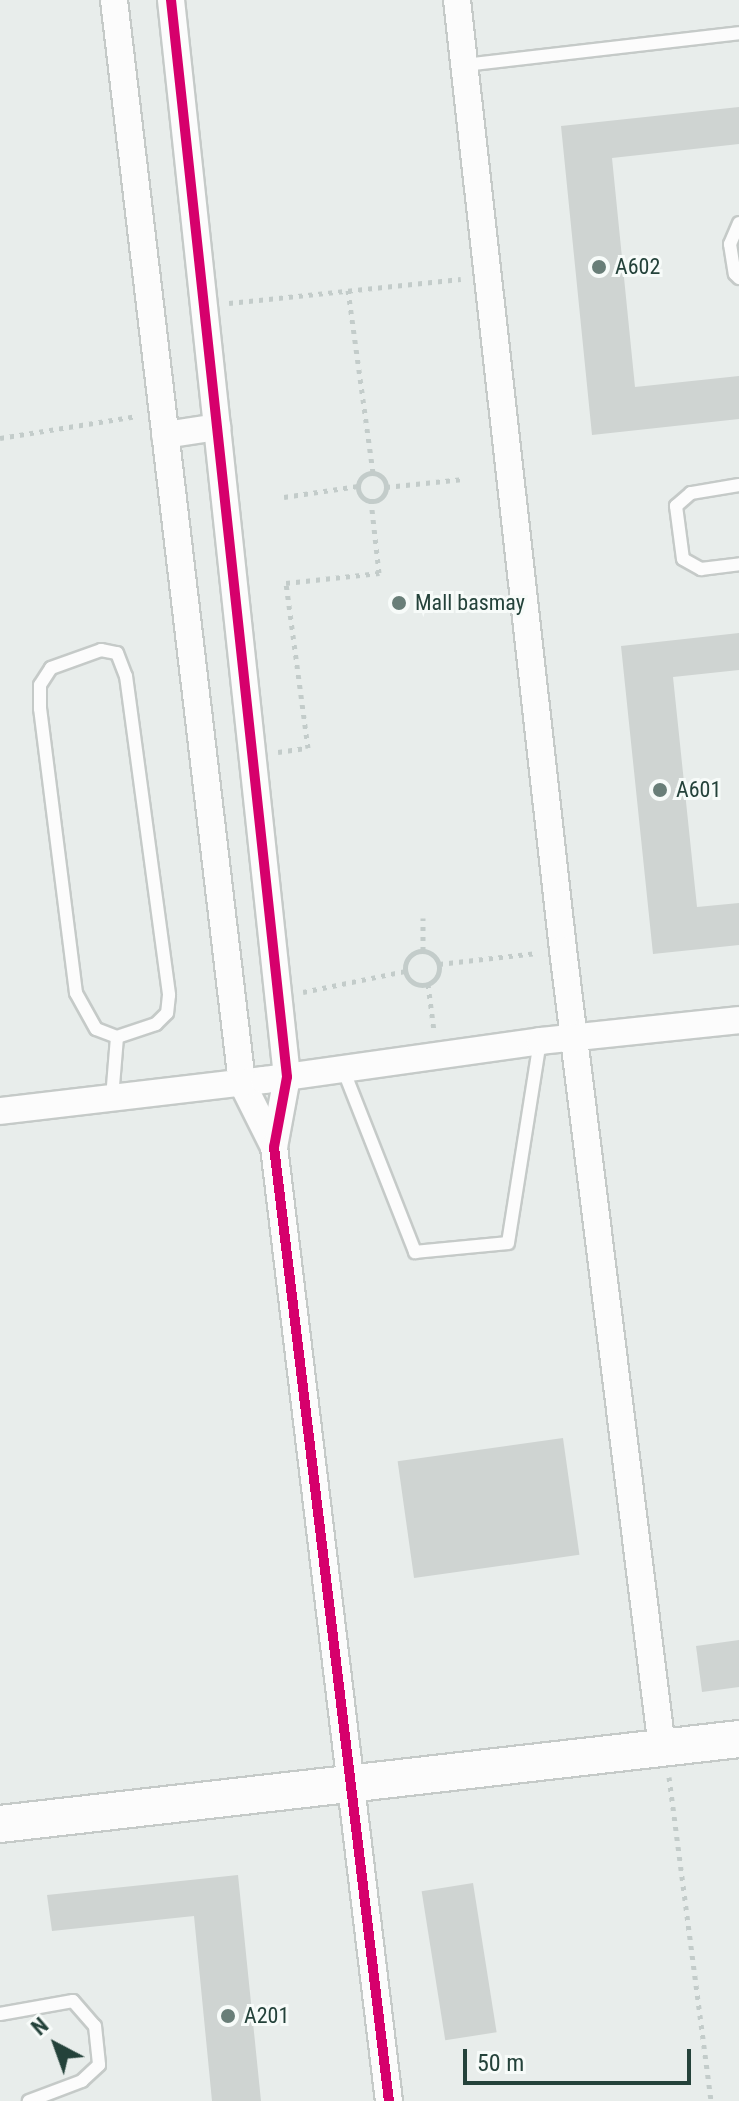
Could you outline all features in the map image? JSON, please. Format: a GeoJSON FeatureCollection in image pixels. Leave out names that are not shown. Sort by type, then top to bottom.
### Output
{"type":"FeatureCollection","features":[{"type":"Feature","properties":{"kind":"street"},"geometry":{"type":"LineString","coordinates":[[114,0],[242,1083],[274,1147]]}},
{"type":"Feature","properties":{"kind":"street"},"geometry":{"type":"LineString","coordinates":[[171,0],[287,1077],[274,1147],[389,2101]]}},
{"type":"Feature","properties":{"kind":"street"},"geometry":{"type":"LineString","coordinates":[[457,0],[563,950],[662,1748]]}},
{"type":"Feature","properties":{"kind":"street"},"geometry":{"type":"LineString","coordinates":[[164,424],[217,427]]}},
{"type":"Feature","properties":{"kind":"street"},"geometry":{"type":"LineString","coordinates":[[0,1111],[242,1083],[540,1041],[739,1020]]}},
{"type":"Feature","properties":{"kind":"street"},"geometry":{"type":"LineString","coordinates":[[0,1824],[739,1739]]}},
{"type":"Feature","properties":{"kind":"lane"},"geometry":{"type":"LineString","coordinates":[[464,65],[739,33]]}},
{"type":"Feature","properties":{"kind":"lane"},"geometry":{"type":"LineString","coordinates":[[739,223],[730,244],[735,274],[739,278]]}},
{"type":"Feature","properties":{"kind":"lane"},"geometry":{"type":"LineString","coordinates":[[739,485],[691,493],[676,506],[683,559],[701,569],[739,564]]}},
{"type":"Feature","properties":{"kind":"lane"},"geometry":{"type":"LineString","coordinates":[[101,650],[117,653],[126,676],[169,995],[167,1013],[156,1024],[117,1037],[96,1029],[76,993],[40,709],[40,685],[51,668],[101,650]]}},
{"type":"Feature","properties":{"kind":"lane"},"geometry":{"type":"LineString","coordinates":[[112,1098],[117,1037]]}},
{"type":"Feature","properties":{"kind":"lane"},"geometry":{"type":"LineString","coordinates":[[343,1069],[415,1252],[508,1243],[540,1041]]}},
{"type":"Feature","properties":{"kind":"lane"},"geometry":{"type":"LineString","coordinates":[[0,2014],[73,2001],[95,2026],[99,2065],[82,2081],[29,2101]]}},
{"type":"Feature","properties":{"kind":"path"},"geometry":{"type":"LineString","coordinates":[[204,306],[488,277]]}},
{"type":"Feature","properties":{"kind":"path"},"geometry":{"type":"LineString","coordinates":[[348,290],[373,473]]}},
{"type":"Feature","properties":{"kind":"path"},"geometry":{"type":"LineString","coordinates":[[0,438],[164,424]]}},
{"type":"Feature","properties":{"kind":"path"},"geometry":{"type":"LineString","coordinates":[[358,486],[365,474],[373,473],[379,475],[386,487]]}},
{"type":"Feature","properties":{"kind":"path"},"geometry":{"type":"LineString","coordinates":[[386,487],[464,479]]}},
{"type":"Feature","properties":{"kind":"path"},"geometry":{"type":"LineString","coordinates":[[284,497],[358,486]]}},
{"type":"Feature","properties":{"kind":"path"},"geometry":{"type":"LineString","coordinates":[[358,486],[365,498],[371,501],[378,499],[386,487]]}},
{"type":"Feature","properties":{"kind":"path"},"geometry":{"type":"LineString","coordinates":[[252,755],[308,748],[286,583],[379,573],[371,501]]}},
{"type":"Feature","properties":{"kind":"path"},"geometry":{"type":"LineString","coordinates":[[423,918],[423,950]]}},
{"type":"Feature","properties":{"kind":"path"},"geometry":{"type":"LineString","coordinates":[[428,984],[414,983],[405,971],[406,961],[413,953],[423,950],[433,954],[439,964],[439,972],[428,984],[437,1056]]}},
{"type":"Feature","properties":{"kind":"path"},"geometry":{"type":"LineString","coordinates":[[439,964],[563,950]]}},
{"type":"Feature","properties":{"kind":"path"},"geometry":{"type":"LineString","coordinates":[[278,997],[405,971]]}},
{"type":"Feature","properties":{"kind":"path"},"geometry":{"type":"LineString","coordinates":[[662,1748],[671,1785],[711,2101]]}},
{"type":"Feature","properties":{"kind":"building","name":"A602"},"geometry":{"type":"Polygon","coordinates":[[[739,107],[739,144],[612,158],[635,387],[739,376],[739,419],[592,435],[561,126],[739,107]]]}},
{"type":"Feature","properties":{"kind":"building","name":"A601"},"geometry":{"type":"Polygon","coordinates":[[[739,633],[739,670],[673,677],[697,907],[739,903],[739,945],[653,954],[621,646],[739,633]]]}},
{"type":"Feature","properties":{"kind":"building"},"geometry":{"type":"Polygon","coordinates":[[[563,1438],[579,1555],[414,1578],[398,1461],[563,1438]]]}},
{"type":"Feature","properties":{"kind":"building"},"geometry":{"type":"Polygon","coordinates":[[[739,1640],[739,1687],[702,1692],[696,1646],[739,1640]]]}},
{"type":"Feature","properties":{"kind":"building","name":"A201"},"geometry":{"type":"Polygon","coordinates":[[[238,1875],[261,2101],[212,2101],[194,1916],[52,1931],[47,1895],[238,1875]]]}},
{"type":"Feature","properties":{"kind":"building"},"geometry":{"type":"Polygon","coordinates":[[[473,1883],[497,2032],[445,2040],[422,1891],[473,1883]]]}},
{"type":"Feature","properties":{"kind":"cycle path"},"geometry":{"type":"LineString","coordinates":[[171,0],[287,1077],[274,1147],[389,2101]]}},
{"type":"Feature","properties":{"kind":"place","name":"A602"},"geometry":{"type":"Point","coordinates":[599,267]}},
{"type":"Feature","properties":{"kind":"place","name":"Mall basmay"},"geometry":{"type":"Point","coordinates":[399,603]}},
{"type":"Feature","properties":{"kind":"place","name":"A601"},"geometry":{"type":"Point","coordinates":[660,790]}},
{"type":"Feature","properties":{"kind":"place","name":"A201"},"geometry":{"type":"Point","coordinates":[228,2016]}}]}
